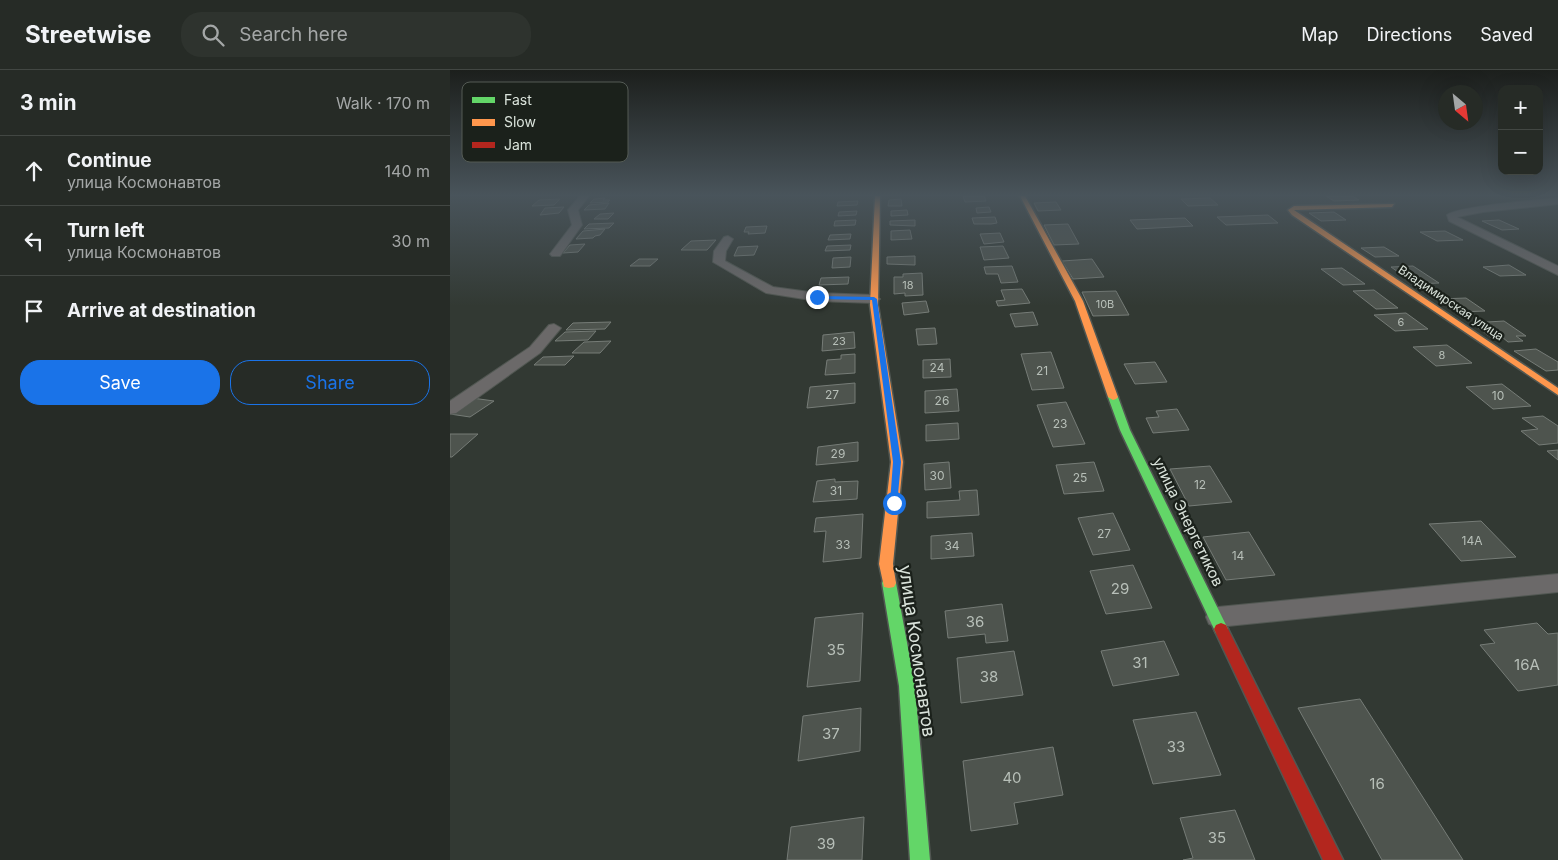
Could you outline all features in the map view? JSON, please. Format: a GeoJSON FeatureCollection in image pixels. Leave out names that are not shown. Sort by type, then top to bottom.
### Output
{"type":"FeatureCollection","features":[{"type":"Feature","properties":{"kind":"street"},"geometry":{"type":"LineString","coordinates":[[556,254],[571,233]]}},
{"type":"Feature","properties":{"kind":"street","name":"улица Космонавтов"},"geometry":{"type":"LineString","coordinates":[[875,233],[874,299],[897,462],[886,564],[908,686],[920,860]]}},
{"type":"Feature","properties":{"kind":"street","name":"улица Энергетиков"},"geometry":{"type":"LineString","coordinates":[[1042,233],[1079,301],[1126,430],[1333,860]]}},
{"type":"Feature","properties":{"kind":"street","name":"Владимирская улица"},"geometry":{"type":"LineString","coordinates":[[1322,233],[1558,392]]}},
{"type":"Feature","properties":{"kind":"street"},"geometry":{"type":"LineString","coordinates":[[1481,233],[1558,271]]}},
{"type":"Feature","properties":{"kind":"street"},"geometry":{"type":"LineString","coordinates":[[728,239],[720,251],[719,262],[770,290],[817,297],[874,299]]}},
{"type":"Feature","properties":{"kind":"street"},"geometry":{"type":"LineString","coordinates":[[450,408],[535,350],[554,328]]}},
{"type":"Feature","properties":{"kind":"street"},"geometry":{"type":"LineString","coordinates":[[1218,618],[1558,583]]}},
{"type":"Feature","properties":{"kind":"building"},"geometry":{"type":"Polygon","coordinates":[[[581,233],[602,233],[593,238],[576,239],[581,233]]]}},
{"type":"Feature","properties":{"kind":"building"},"geometry":{"type":"Polygon","coordinates":[[[891,233],[911,233],[912,239],[891,240],[891,233]]]}},
{"type":"Feature","properties":{"kind":"building"},"geometry":{"type":"Polygon","coordinates":[[[1000,233],[1004,242],[984,244],[980,234],[1000,233]]]}},
{"type":"Feature","properties":{"kind":"building"},"geometry":{"type":"Polygon","coordinates":[[[1048,233],[1073,233],[1079,244],[1054,245],[1048,233]]]}},
{"type":"Feature","properties":{"kind":"building"},"geometry":{"type":"Polygon","coordinates":[[[1422,233],[1449,233],[1463,240],[1437,241],[1422,233]]]}},
{"type":"Feature","properties":{"kind":"building"},"geometry":{"type":"Polygon","coordinates":[[[851,234],[850,239],[828,240],[830,235],[851,234]]]}},
{"type":"Feature","properties":{"kind":"building"},"geometry":{"type":"Polygon","coordinates":[[[716,240],[707,250],[681,250],[691,241],[716,240]]]}},
{"type":"Feature","properties":{"kind":"building"},"geometry":{"type":"Polygon","coordinates":[[[585,244],[578,252],[563,253],[570,245],[585,244]]]}},
{"type":"Feature","properties":{"kind":"building"},"geometry":{"type":"Polygon","coordinates":[[[851,245],[850,250],[825,251],[827,246],[851,245]]]}},
{"type":"Feature","properties":{"kind":"building"},"geometry":{"type":"Polygon","coordinates":[[[758,246],[754,255],[734,256],[738,247],[758,246]]]}},
{"type":"Feature","properties":{"kind":"building"},"geometry":{"type":"Polygon","coordinates":[[[1003,246],[1009,258],[984,260],[980,247],[1003,246]]]}},
{"type":"Feature","properties":{"kind":"building"},"geometry":{"type":"Polygon","coordinates":[[[1384,247],[1399,256],[1375,257],[1361,248],[1384,247]]]}},
{"type":"Feature","properties":{"kind":"building"},"geometry":{"type":"Polygon","coordinates":[[[915,256],[915,265],[887,264],[887,257],[915,256]]]}},
{"type":"Feature","properties":{"kind":"building"},"geometry":{"type":"Polygon","coordinates":[[[851,257],[850,267],[832,268],[833,258],[851,257]]]}},
{"type":"Feature","properties":{"kind":"building"},"geometry":{"type":"Polygon","coordinates":[[[639,259],[658,259],[650,266],[630,266],[639,259]]]}},
{"type":"Feature","properties":{"kind":"building"},"geometry":{"type":"Polygon","coordinates":[[[1092,259],[1104,277],[1073,279],[1062,261],[1092,259]]]}},
{"type":"Feature","properties":{"kind":"building"},"geometry":{"type":"Polygon","coordinates":[[[1509,265],[1526,275],[1500,276],[1483,267],[1509,265]]]}},
{"type":"Feature","properties":{"kind":"building"},"geometry":{"type":"Polygon","coordinates":[[[1012,266],[1018,282],[1001,283],[998,274],[986,274],[984,267],[1012,266]]]}},
{"type":"Feature","properties":{"kind":"building"},"geometry":{"type":"Polygon","coordinates":[[[1413,266],[1439,283],[1415,284],[1391,267],[1413,266]]]}},
{"type":"Feature","properties":{"kind":"building"},"geometry":{"type":"Polygon","coordinates":[[[1342,268],[1365,284],[1343,285],[1321,269],[1342,268]]]}},
{"type":"Feature","properties":{"kind":"building"},"geometry":{"type":"Polygon","coordinates":[[[922,273],[923,295],[905,296],[905,293],[894,294],[894,277],[903,277],[903,274],[922,273]]]}},
{"type":"Feature","properties":{"kind":"building"},"geometry":{"type":"Polygon","coordinates":[[[849,277],[848,284],[819,285],[821,278],[849,277]]]}},
{"type":"Feature","properties":{"kind":"building"},"geometry":{"type":"Polygon","coordinates":[[[1022,289],[1030,303],[998,306],[996,301],[1005,300],[1001,290],[1022,289]]]}},
{"type":"Feature","properties":{"kind":"building"},"geometry":{"type":"Polygon","coordinates":[[[1374,290],[1398,308],[1376,309],[1353,291],[1374,290]]]}},
{"type":"Feature","properties":{"kind":"building"},"geometry":{"type":"Polygon","coordinates":[[[1116,291],[1129,315],[1093,316],[1082,292],[1116,291]]]}},
{"type":"Feature","properties":{"kind":"building"},"geometry":{"type":"Polygon","coordinates":[[[1466,298],[1485,311],[1458,312],[1439,299],[1466,298]]]}},
{"type":"Feature","properties":{"kind":"building"},"geometry":{"type":"Polygon","coordinates":[[[926,301],[929,312],[904,315],[902,303],[926,301]]]}},
{"type":"Feature","properties":{"kind":"building"},"geometry":{"type":"Polygon","coordinates":[[[1033,312],[1038,325],[1015,327],[1010,314],[1033,312]]]}},
{"type":"Feature","properties":{"kind":"building"},"geometry":{"type":"Polygon","coordinates":[[[1406,313],[1428,329],[1395,331],[1374,315],[1406,313]]]}},
{"type":"Feature","properties":{"kind":"building"},"geometry":{"type":"Polygon","coordinates":[[[1504,321],[1526,336],[1516,336],[1523,341],[1508,342],[1502,337],[1492,338],[1471,323],[1504,321]]]}},
{"type":"Feature","properties":{"kind":"building"},"geometry":{"type":"Polygon","coordinates":[[[611,322],[605,329],[566,330],[573,323],[611,322]]]}},
{"type":"Feature","properties":{"kind":"building"},"geometry":{"type":"Polygon","coordinates":[[[935,328],[937,344],[918,345],[916,329],[935,328]]]}},
{"type":"Feature","properties":{"kind":"building"},"geometry":{"type":"Polygon","coordinates":[[[596,331],[588,340],[555,341],[565,332],[596,331]]]}},
{"type":"Feature","properties":{"kind":"building"},"geometry":{"type":"Polygon","coordinates":[[[854,332],[855,348],[822,351],[823,335],[854,332]]]}},
{"type":"Feature","properties":{"kind":"building"},"geometry":{"type":"Polygon","coordinates":[[[611,341],[600,353],[572,353],[584,342],[611,341]]]}},
{"type":"Feature","properties":{"kind":"building"},"geometry":{"type":"Polygon","coordinates":[[[1447,345],[1472,363],[1436,366],[1413,347],[1447,345]]]}},
{"type":"Feature","properties":{"kind":"building"},"geometry":{"type":"Polygon","coordinates":[[[1536,349],[1558,362],[1558,370],[1546,371],[1514,351],[1536,349]]]}},
{"type":"Feature","properties":{"kind":"building"},"geometry":{"type":"Polygon","coordinates":[[[1051,352],[1064,388],[1032,390],[1021,354],[1051,352]]]}},
{"type":"Feature","properties":{"kind":"building"},"geometry":{"type":"Polygon","coordinates":[[[855,354],[855,373],[825,375],[827,360],[841,359],[841,355],[855,354]]]}},
{"type":"Feature","properties":{"kind":"building"},"geometry":{"type":"Polygon","coordinates":[[[574,356],[565,365],[534,365],[543,357],[574,356]]]}},
{"type":"Feature","properties":{"kind":"building"},"geometry":{"type":"Polygon","coordinates":[[[950,359],[951,377],[923,378],[923,360],[950,359]]]}},
{"type":"Feature","properties":{"kind":"building"},"geometry":{"type":"Polygon","coordinates":[[[1155,362],[1167,382],[1135,384],[1124,364],[1155,362]]]}},
{"type":"Feature","properties":{"kind":"building"},"geometry":{"type":"Polygon","coordinates":[[[855,383],[855,403],[807,408],[810,387],[855,383]]]}},
{"type":"Feature","properties":{"kind":"building"},"geometry":{"type":"Polygon","coordinates":[[[1502,384],[1531,406],[1493,409],[1466,387],[1502,384]]]}},
{"type":"Feature","properties":{"kind":"building"},"geometry":{"type":"Polygon","coordinates":[[[957,389],[959,411],[925,413],[925,391],[957,389]]]}},
{"type":"Feature","properties":{"kind":"building"},"geometry":{"type":"Polygon","coordinates":[[[472,398],[494,401],[470,417],[450,414],[450,412],[472,398]]]}},
{"type":"Feature","properties":{"kind":"building"},"geometry":{"type":"Polygon","coordinates":[[[1066,402],[1085,444],[1053,447],[1037,405],[1066,402]]]}},
{"type":"Feature","properties":{"kind":"building"},"geometry":{"type":"Polygon","coordinates":[[[1177,409],[1189,430],[1153,433],[1146,418],[1159,417],[1156,411],[1177,409]]]}},
{"type":"Feature","properties":{"kind":"building"},"geometry":{"type":"Polygon","coordinates":[[[1543,416],[1558,426],[1558,443],[1539,445],[1521,431],[1538,429],[1522,418],[1543,416]]]}},
{"type":"Feature","properties":{"kind":"building"},"geometry":{"type":"Polygon","coordinates":[[[958,423],[959,439],[926,441],[926,425],[958,423]]]}},
{"type":"Feature","properties":{"kind":"building"},"geometry":{"type":"Polygon","coordinates":[[[450,434],[478,434],[450,457],[450,434]]]}},
{"type":"Feature","properties":{"kind":"building"},"geometry":{"type":"Polygon","coordinates":[[[858,442],[858,461],[816,465],[818,447],[858,442]]]}},
{"type":"Feature","properties":{"kind":"building"},"geometry":{"type":"Polygon","coordinates":[[[1558,450],[1558,460],[1547,451],[1558,450]]]}},
{"type":"Feature","properties":{"kind":"building"},"geometry":{"type":"Polygon","coordinates":[[[949,462],[951,488],[925,490],[924,464],[949,462]]]}},
{"type":"Feature","properties":{"kind":"building"},"geometry":{"type":"Polygon","coordinates":[[[1094,462],[1104,491],[1064,494],[1056,465],[1094,462]]]}},
{"type":"Feature","properties":{"kind":"building"},"geometry":{"type":"Polygon","coordinates":[[[1210,466],[1232,502],[1189,506],[1170,469],[1210,466]]]}},
{"type":"Feature","properties":{"kind":"building"},"geometry":{"type":"Polygon","coordinates":[[[835,479],[835,482],[858,481],[857,499],[813,502],[817,481],[835,479]]]}},
{"type":"Feature","properties":{"kind":"building"},"geometry":{"type":"Polygon","coordinates":[[[977,490],[979,515],[927,518],[927,502],[960,500],[959,491],[977,490]]]}},
{"type":"Feature","properties":{"kind":"building"},"geometry":{"type":"Polygon","coordinates":[[[1113,513],[1130,550],[1093,555],[1078,518],[1113,513]]]}},
{"type":"Feature","properties":{"kind":"building"},"geometry":{"type":"Polygon","coordinates":[[[863,514],[861,558],[823,562],[826,531],[814,532],[816,518],[863,514]]]}},
{"type":"Feature","properties":{"kind":"building"},"geometry":{"type":"Polygon","coordinates":[[[1481,521],[1516,557],[1461,561],[1429,524],[1481,521]]]}},
{"type":"Feature","properties":{"kind":"building"},"geometry":{"type":"Polygon","coordinates":[[[1249,532],[1275,575],[1226,580],[1203,537],[1249,532]]]}},
{"type":"Feature","properties":{"kind":"building"},"geometry":{"type":"Polygon","coordinates":[[[972,533],[974,556],[931,559],[931,536],[972,533]]]}},
{"type":"Feature","properties":{"kind":"building"},"geometry":{"type":"Polygon","coordinates":[[[1133,565],[1152,608],[1106,614],[1090,571],[1133,565]]]}},
{"type":"Feature","properties":{"kind":"building"},"geometry":{"type":"Polygon","coordinates":[[[1002,604],[1008,641],[986,643],[985,634],[948,638],[945,611],[1002,604]]]}},
{"type":"Feature","properties":{"kind":"building"},"geometry":{"type":"Polygon","coordinates":[[[863,613],[860,681],[807,687],[815,618],[863,613]]]}},
{"type":"Feature","properties":{"kind":"building"},"geometry":{"type":"Polygon","coordinates":[[[1537,623],[1548,634],[1558,633],[1558,685],[1518,691],[1480,645],[1495,643],[1484,630],[1537,623]]]}},
{"type":"Feature","properties":{"kind":"building"},"geometry":{"type":"Polygon","coordinates":[[[1164,641],[1179,675],[1113,686],[1101,651],[1164,641]]]}},
{"type":"Feature","properties":{"kind":"building"},"geometry":{"type":"Polygon","coordinates":[[[1014,651],[1023,695],[961,703],[957,658],[1014,651]]]}},
{"type":"Feature","properties":{"kind":"building"},"geometry":{"type":"Polygon","coordinates":[[[1360,699],[1463,860],[1382,860],[1298,708],[1360,699]]]}},
{"type":"Feature","properties":{"kind":"building"},"geometry":{"type":"Polygon","coordinates":[[[861,708],[860,751],[798,761],[803,716],[861,708]]]}},
{"type":"Feature","properties":{"kind":"building"},"geometry":{"type":"Polygon","coordinates":[[[1196,712],[1221,775],[1153,784],[1133,720],[1196,712]]]}},
{"type":"Feature","properties":{"kind":"building"},"geometry":{"type":"Polygon","coordinates":[[[1053,747],[1063,795],[1014,803],[1018,824],[971,831],[963,761],[1053,747]]]}},
{"type":"Feature","properties":{"kind":"building"},"geometry":{"type":"Polygon","coordinates":[[[1235,810],[1255,860],[1183,860],[1193,858],[1180,818],[1235,810]]]}},
{"type":"Feature","properties":{"kind":"building"},"geometry":{"type":"Polygon","coordinates":[[[864,817],[862,860],[787,860],[791,827],[864,817]]]}},
{"type":"Feature","properties":{"kind":"traffic: fast"},"geometry":{"type":"LineString","coordinates":[[1113,397],[1125,430],[1221,629]]}},
{"type":"Feature","properties":{"kind":"traffic: fast"},"geometry":{"type":"LineString","coordinates":[[889,583],[907,686],[920,860]]}},
{"type":"Feature","properties":{"kind":"traffic: slow"},"geometry":{"type":"LineString","coordinates":[[876,233],[874,305],[897,462],[886,564],[889,583]]}},
{"type":"Feature","properties":{"kind":"traffic: slow"},"geometry":{"type":"LineString","coordinates":[[1042,233],[1079,301],[1113,397]]}},
{"type":"Feature","properties":{"kind":"traffic: slow"},"geometry":{"type":"LineString","coordinates":[[1322,233],[1558,392]]}},
{"type":"Feature","properties":{"kind":"traffic: jam"},"geometry":{"type":"LineString","coordinates":[[1221,629],[1333,860]]}},
{"type":"Feature","properties":{"kind":"route"},"geometry":{"type":"LineString","coordinates":[[817,297],[874,299],[897,462],[894,503]]}}]}
